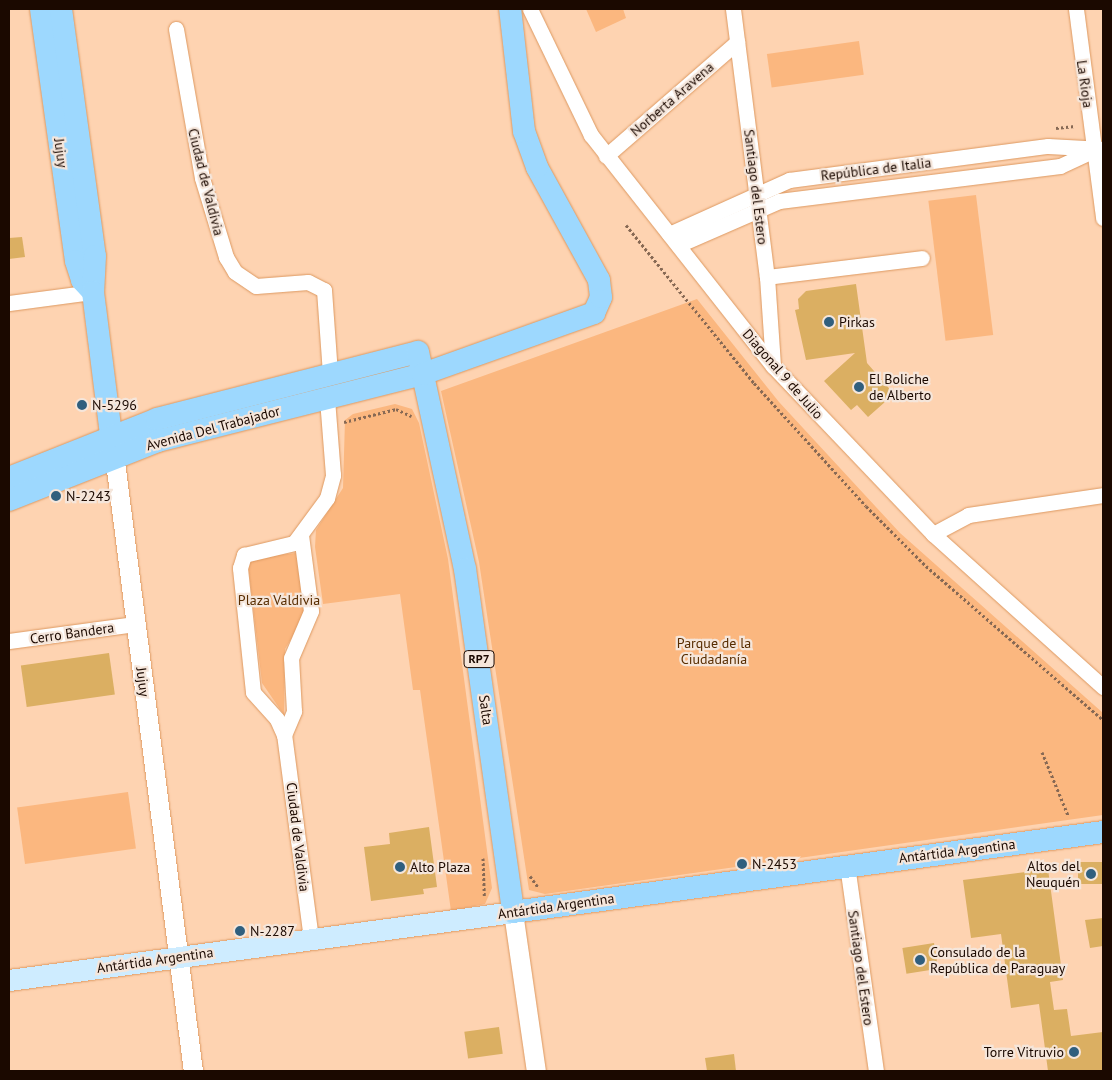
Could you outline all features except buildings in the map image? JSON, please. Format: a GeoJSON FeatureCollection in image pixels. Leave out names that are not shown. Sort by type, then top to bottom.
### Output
{"type":"FeatureCollection","features":[{"type":"Feature","properties":{"kind":"main road","name":"Jujuy"},"geometry":{"type":"LineString","coordinates":[[41,9],[76,261],[82,280],[93,292]]}},
{"type":"Feature","properties":{"kind":"main road","name":"Jujuy"},"geometry":{"type":"LineString","coordinates":[[61,9],[95,256],[93,292],[111,435]]}},
{"type":"Feature","properties":{"kind":"main road","name":"Avenida Del Trabajador"},"geometry":{"type":"LineString","coordinates":[[9,500],[114,458],[184,434],[423,374],[581,322],[599,306],[599,280],[529,149],[510,9]]}},
{"type":"Feature","properties":{"kind":"main road","name":"Avenida Del Trabajador"},"geometry":{"type":"LineString","coordinates":[[9,478],[111,435],[171,414],[418,352]]}},
{"type":"Feature","properties":{"kind":"main road","name":"Salta"},"geometry":{"type":"LineString","coordinates":[[418,352],[466,569],[513,912]]}},
{"type":"Feature","properties":{"kind":"main road","name":"Antártida Argentina"},"geometry":{"type":"LineString","coordinates":[[9,980],[847,865],[1103,832]]}},
{"type":"Feature","properties":{"kind":"street","name":"Diagonal 9 de Julio"},"geometry":{"type":"LineString","coordinates":[[530,9],[566,90],[606,156],[773,366],[933,534],[1103,687]]}},
{"type":"Feature","properties":{"kind":"street","name":"Santiago del Estero"},"geometry":{"type":"LineString","coordinates":[[732,9],[767,277],[773,366]]}},
{"type":"Feature","properties":{"kind":"street","name":"La Rioja"},"geometry":{"type":"LineString","coordinates":[[1076,9],[1099,150],[1103,218]]}},
{"type":"Feature","properties":{"kind":"street","name":"Ciudad de Valdivia"},"geometry":{"type":"LineString","coordinates":[[176,29],[202,178],[226,257],[235,272],[256,286],[308,282],[324,290],[330,374]]}},
{"type":"Feature","properties":{"kind":"street","name":"Norberta Aravena"},"geometry":{"type":"LineString","coordinates":[[606,156],[737,42]]}},
{"type":"Feature","properties":{"kind":"street","name":"República de Italia"},"geometry":{"type":"LineString","coordinates":[[674,240],[758,200],[789,180],[1048,146],[1099,150]]}},
{"type":"Feature","properties":{"kind":"street","name":"República de Italia"},"geometry":{"type":"LineString","coordinates":[[758,200],[779,201],[1060,166],[1099,150]]}},
{"type":"Feature","properties":{"kind":"street"},"geometry":{"type":"LineString","coordinates":[[767,277],[922,258]]}},
{"type":"Feature","properties":{"kind":"street"},"geometry":{"type":"LineString","coordinates":[[9,303],[93,292]]}},
{"type":"Feature","properties":{"kind":"street","name":"Ciudad de Valdivia"},"geometry":{"type":"LineString","coordinates":[[311,939],[284,735],[251,687],[241,560],[244,555],[286,547],[301,535],[332,485],[327,398]]}},
{"type":"Feature","properties":{"kind":"street","name":"Jujuy"},"geometry":{"type":"LineString","coordinates":[[111,435],[194,1071]]}},
{"type":"Feature","properties":{"kind":"street"},"geometry":{"type":"LineString","coordinates":[[933,534],[968,515],[1103,495]]}},
{"type":"Feature","properties":{"kind":"street"},"geometry":{"type":"LineString","coordinates":[[284,735],[294,711],[293,650],[311,611],[301,535]]}},
{"type":"Feature","properties":{"kind":"street","name":"Cerro Bandera"},"geometry":{"type":"LineString","coordinates":[[9,641],[136,624]]}},
{"type":"Feature","properties":{"kind":"street","name":"Santiago del Estero"},"geometry":{"type":"LineString","coordinates":[[847,865],[876,1071]]}},
{"type":"Feature","properties":{"kind":"street","name":"Salta"},"geometry":{"type":"LineString","coordinates":[[513,912],[536,1071]]}},
{"type":"Feature","properties":{"kind":"path"},"geometry":{"type":"LineString","coordinates":[[626,225],[759,389],[866,506],[926,566],[1103,720]]}},
{"type":"Feature","properties":{"kind":"path"},"geometry":{"type":"LineString","coordinates":[[344,422],[401,409],[414,425]]}},
{"type":"Feature","properties":{"kind":"path"},"geometry":{"type":"LineString","coordinates":[[1042,752],[1068,815]]}},
{"type":"Feature","properties":{"kind":"path"},"geometry":{"type":"LineString","coordinates":[[1058,816],[1077,814]]}},
{"type":"Feature","properties":{"kind":"path"},"geometry":{"type":"LineString","coordinates":[[477,901],[486,889],[481,847]]}},
{"type":"Feature","properties":{"kind":"path"},"geometry":{"type":"LineString","coordinates":[[530,874],[534,884],[545,888]]}},
{"type":"Feature","properties":{"kind":"green space"},"geometry":{"type":"Polygon","coordinates":[[[586,9],[623,9],[626,18],[596,32],[586,9]]]}},
{"type":"Feature","properties":{"kind":"green space"},"geometry":{"type":"Polygon","coordinates":[[[859,41],[864,75],[772,88],[767,54],[859,41]]]}},
{"type":"Feature","properties":{"kind":"green space"},"geometry":{"type":"Polygon","coordinates":[[[976,195],[993,335],[946,341],[928,201],[976,195]]]}},
{"type":"Feature","properties":{"kind":"green space","name":"Parque de la Ciudadanía"},"geometry":{"type":"Polygon","coordinates":[[[697,299],[779,402],[900,533],[1103,713],[1103,815],[545,894],[529,890],[479,562],[441,391],[697,299]]]}},
{"type":"Feature","properties":{"kind":"green space"},"geometry":{"type":"Polygon","coordinates":[[[395,404],[412,409],[419,423],[448,559],[492,888],[485,904],[451,911],[420,690],[413,690],[400,594],[323,604],[315,547],[316,530],[343,488],[345,420],[353,414],[395,404]]]}},
{"type":"Feature","properties":{"kind":"green space","name":"Plaza Valdivia"},"geometry":{"type":"Polygon","coordinates":[[[296,553],[305,616],[285,649],[284,715],[262,683],[248,564],[254,558],[296,553]]]}},
{"type":"Feature","properties":{"kind":"green space"},"geometry":{"type":"Polygon","coordinates":[[[128,792],[136,848],[25,864],[17,808],[128,792]]]}},
{"type":"Feature","properties":{"kind":"place","name":"Pirkas"},"geometry":{"type":"Point","coordinates":[829,322]}},
{"type":"Feature","properties":{"kind":"place","name":"El Boliche de Alberto"},"geometry":{"type":"Point","coordinates":[859,387]}},
{"type":"Feature","properties":{"kind":"place","name":"N-5296"},"geometry":{"type":"Point","coordinates":[82,405]}},
{"type":"Feature","properties":{"kind":"place","name":"N-2243"},"geometry":{"type":"Point","coordinates":[56,496]}},
{"type":"Feature","properties":{"kind":"place","name":"N-2453"},"geometry":{"type":"Point","coordinates":[742,864]}},
{"type":"Feature","properties":{"kind":"place","name":"Alto Plaza"},"geometry":{"type":"Point","coordinates":[400,867]}},
{"type":"Feature","properties":{"kind":"place","name":"Altos del Neuquén"},"geometry":{"type":"Point","coordinates":[1091,874]}},
{"type":"Feature","properties":{"kind":"place","name":"N-2287"},"geometry":{"type":"Point","coordinates":[240,931]}},
{"type":"Feature","properties":{"kind":"place","name":"Consulado de la República de Paraguay"},"geometry":{"type":"Point","coordinates":[920,960]}},
{"type":"Feature","properties":{"kind":"place","name":"Torre Vitruvio"},"geometry":{"type":"Point","coordinates":[1074,1052]}}]}
